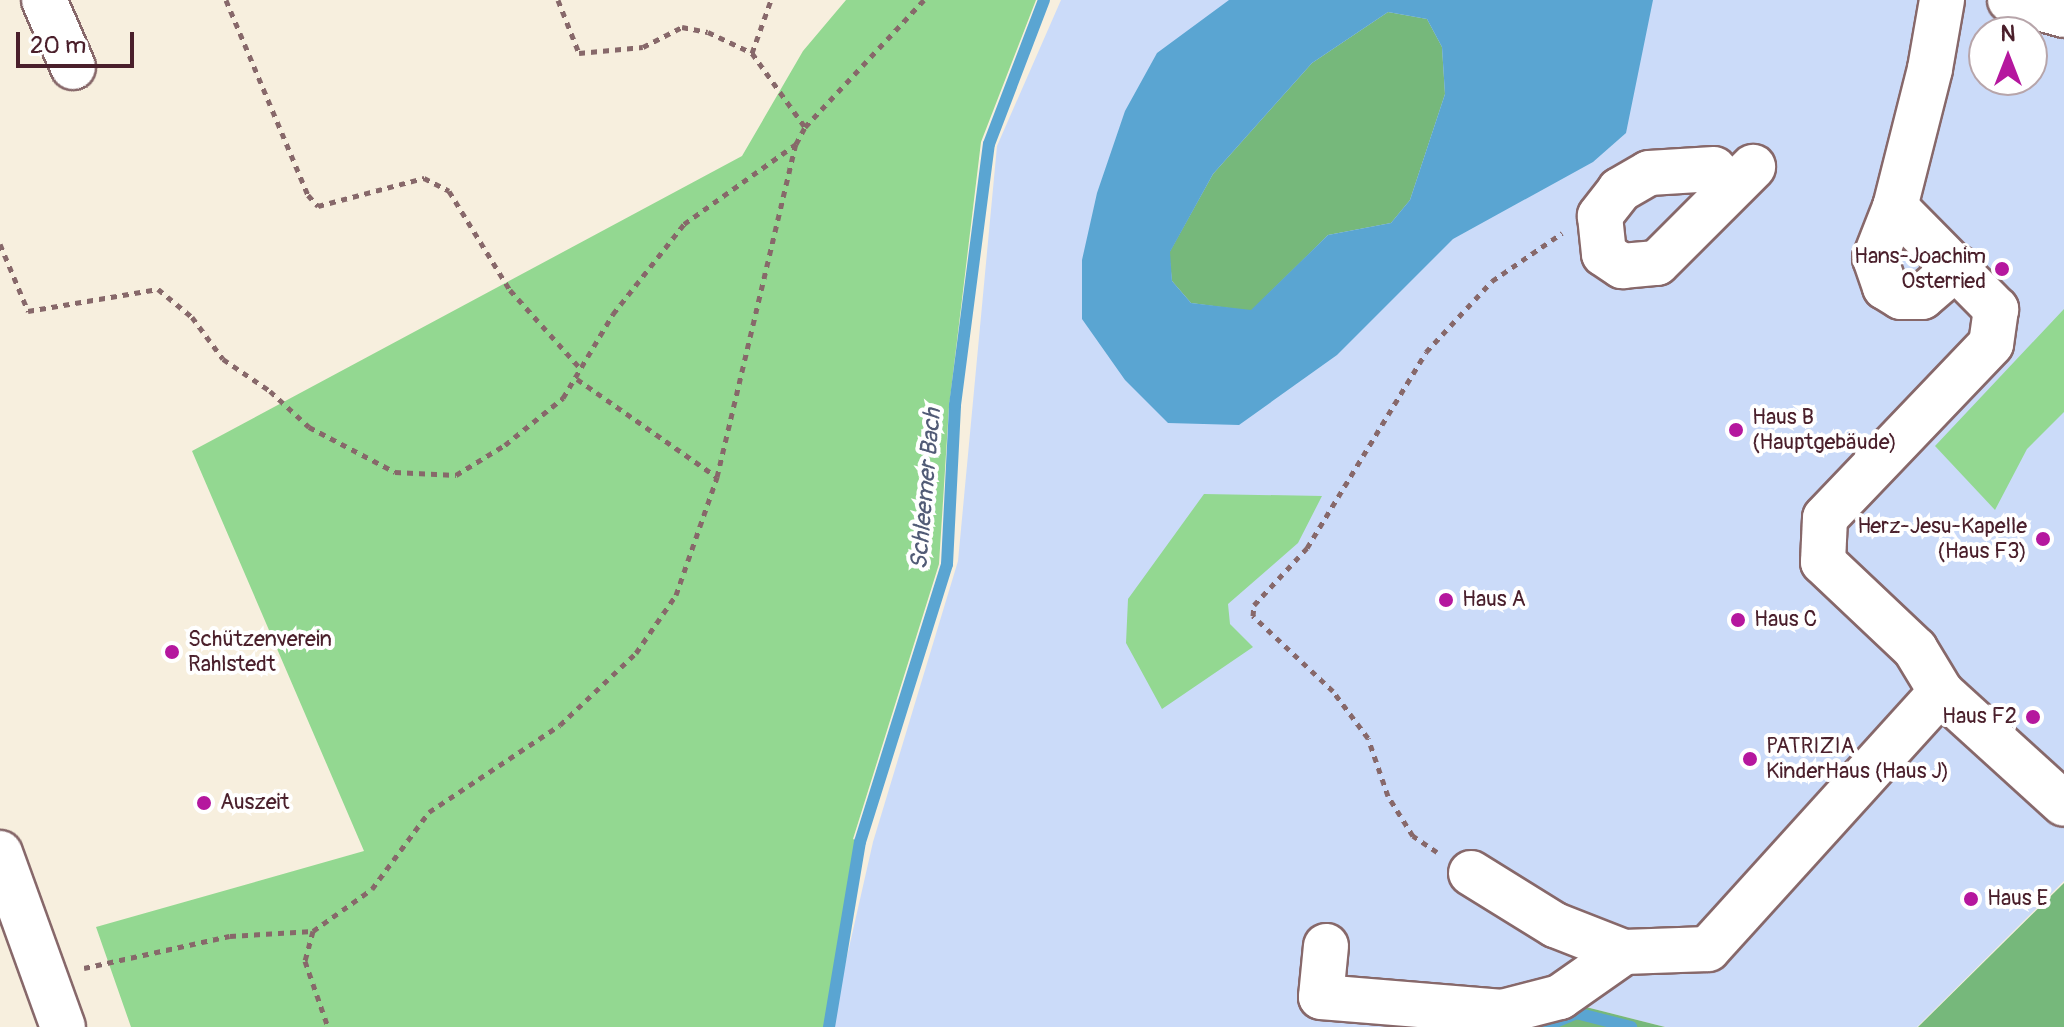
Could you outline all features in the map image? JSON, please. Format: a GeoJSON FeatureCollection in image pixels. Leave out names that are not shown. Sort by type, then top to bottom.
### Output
{"type":"FeatureCollection","features":[{"type":"Feature","properties":{"kind":"street"},"geometry":{"type":"LineString","coordinates":[[44,0],[73,67]]}},
{"type":"Feature","properties":{"kind":"street"},"geometry":{"type":"LineString","coordinates":[[1942,0],[1895,207],[1875,258],[1885,287],[1901,297],[1922,297],[1957,267]]}},
{"type":"Feature","properties":{"kind":"street"},"geometry":{"type":"LineString","coordinates":[[2010,0],[2064,15]]}},
{"type":"Feature","properties":{"kind":"street"},"geometry":{"type":"LineString","coordinates":[[1733,168],[1657,263],[1630,267],[1611,261],[1600,244],[1598,225],[1610,200],[1641,177],[1733,168]]}},
{"type":"Feature","properties":{"kind":"street"},"geometry":{"type":"LineString","coordinates":[[1895,207],[1996,309],[1991,344],[1825,518],[1823,562],[1915,649],[1941,692],[2064,804]]}},
{"type":"Feature","properties":{"kind":"street"},"geometry":{"type":"LineString","coordinates":[[1471,873],[1555,925],[1624,952],[1708,949],[1941,692]]}},
{"type":"Feature","properties":{"kind":"street"},"geometry":{"type":"LineString","coordinates":[[0,853],[48,976],[63,1027]]}},
{"type":"Feature","properties":{"kind":"street"},"geometry":{"type":"LineString","coordinates":[[1326,946],[1321,997],[1502,1012],[1560,997],[1624,952]]}},
{"type":"Feature","properties":{"kind":"path"},"geometry":{"type":"LineString","coordinates":[[226,0],[308,195],[318,206],[424,178],[449,191],[510,290],[581,369]]}},
{"type":"Feature","properties":{"kind":"path"},"geometry":{"type":"LineString","coordinates":[[558,0],[579,53],[643,47],[682,27],[708,32],[752,53],[805,127]]}},
{"type":"Feature","properties":{"kind":"path"},"geometry":{"type":"LineString","coordinates":[[752,53],[771,0]]}},
{"type":"Feature","properties":{"kind":"path"},"geometry":{"type":"LineString","coordinates":[[48,976],[230,936],[313,931],[372,889],[429,812],[560,725],[636,653],[676,595],[717,477],[796,144],[805,127],[924,0]]}},
{"type":"Feature","properties":{"kind":"path"},"geometry":{"type":"LineString","coordinates":[[0,244],[28,311],[158,289],[192,317],[223,359],[270,391],[309,427],[395,472],[456,475],[505,445],[563,398],[639,277],[684,224],[796,144]]}},
{"type":"Feature","properties":{"kind":"path"},"geometry":{"type":"LineString","coordinates":[[1471,873],[1413,836],[1388,796],[1368,738],[1333,691],[1253,616],[1254,605],[1307,548],[1426,352],[1466,306],[1510,267],[1561,233],[1598,225]]}},
{"type":"Feature","properties":{"kind":"path"},"geometry":{"type":"LineString","coordinates":[[577,379],[717,477]]}},
{"type":"Feature","properties":{"kind":"path"},"geometry":{"type":"LineString","coordinates":[[313,931],[305,961],[328,1027]]}},
{"type":"Feature","properties":{"kind":"shaded area"},"geometry":{"type":"Polygon","coordinates":[[[1061,0],[2064,0],[2064,881],[1917,1027],[1665,1027],[1586,1007],[1548,1020],[1399,1027],[831,1027],[873,842],[958,561],[997,146],[1061,0]]]}},
{"type":"Feature","properties":{"kind":"green space"},"geometry":{"type":"Polygon","coordinates":[[[846,0],[1036,0],[981,142],[949,407],[939,564],[853,839],[860,843],[829,1027],[131,1027],[96,927],[364,851],[192,451],[742,156],[803,51],[846,0]]]}},
{"type":"Feature","properties":{"kind":"green space"},"geometry":{"type":"Polygon","coordinates":[[[1388,12],[1427,19],[1442,47],[1445,94],[1410,200],[1391,223],[1328,235],[1251,311],[1191,303],[1172,281],[1169,253],[1213,174],[1312,63],[1388,12]]]}},
{"type":"Feature","properties":{"kind":"green space"},"geometry":{"type":"Polygon","coordinates":[[[2064,309],[2064,412],[2027,449],[1995,510],[1935,446],[2064,309]]]}},
{"type":"Feature","properties":{"kind":"green space"},"geometry":{"type":"Polygon","coordinates":[[[1204,494],[1322,496],[1298,543],[1228,604],[1230,624],[1253,647],[1162,709],[1126,643],[1128,599],[1204,494]]]}},
{"type":"Feature","properties":{"kind":"green space"},"geometry":{"type":"Polygon","coordinates":[[[2064,883],[2064,1027],[1918,1027],[2064,883]]]}},
{"type":"Feature","properties":{"kind":"green space"},"geometry":{"type":"Polygon","coordinates":[[[1586,1007],[1665,1027],[1541,1027],[1538,1021],[1586,1007]]]}},
{"type":"Feature","properties":{"kind":"water"},"geometry":{"type":"Polygon","coordinates":[[[1229,0],[1653,0],[1626,133],[1593,162],[1453,239],[1337,355],[1239,425],[1168,423],[1125,380],[1082,319],[1082,260],[1097,193],[1125,111],[1157,53],[1229,0]],[[1388,12],[1312,63],[1213,174],[1170,252],[1172,281],[1191,303],[1251,310],[1328,235],[1391,223],[1410,200],[1445,94],[1442,47],[1427,19],[1388,12]]]}},
{"type":"Feature","properties":{"kind":"waterway","name":"Schleemer Bach"},"geometry":{"type":"LineString","coordinates":[[829,1027],[860,842],[947,564],[955,405],[989,144],[1044,0]]}},
{"type":"Feature","properties":{"kind":"waterway"},"geometry":{"type":"LineString","coordinates":[[1519,1027],[1546,1026],[1576,1013],[1631,1027]]}},
{"type":"Feature","properties":{"kind":"place","name":"Hans-Joachim Osterried"},"geometry":{"type":"Point","coordinates":[2002,269]}},
{"type":"Feature","properties":{"kind":"place","name":"Haus B (Hauptgebäude)"},"geometry":{"type":"Point","coordinates":[1736,430]}},
{"type":"Feature","properties":{"kind":"place","name":"Herz-Jesu-Kapelle (Haus F3)"},"geometry":{"type":"Point","coordinates":[2043,539]}},
{"type":"Feature","properties":{"kind":"place","name":"Haus A"},"geometry":{"type":"Point","coordinates":[1446,600]}},
{"type":"Feature","properties":{"kind":"place","name":"Haus C"},"geometry":{"type":"Point","coordinates":[1738,620]}},
{"type":"Feature","properties":{"kind":"place","name":"Schützenverein Rahlstedt"},"geometry":{"type":"Point","coordinates":[172,652]}},
{"type":"Feature","properties":{"kind":"place","name":"Haus F2"},"geometry":{"type":"Point","coordinates":[2033,717]}},
{"type":"Feature","properties":{"kind":"place","name":"PATRIZIA KinderHaus (Haus J)"},"geometry":{"type":"Point","coordinates":[1750,759]}},
{"type":"Feature","properties":{"kind":"place","name":"Auszeit"},"geometry":{"type":"Point","coordinates":[204,803]}},
{"type":"Feature","properties":{"kind":"place","name":"Haus E"},"geometry":{"type":"Point","coordinates":[1971,899]}}]}
